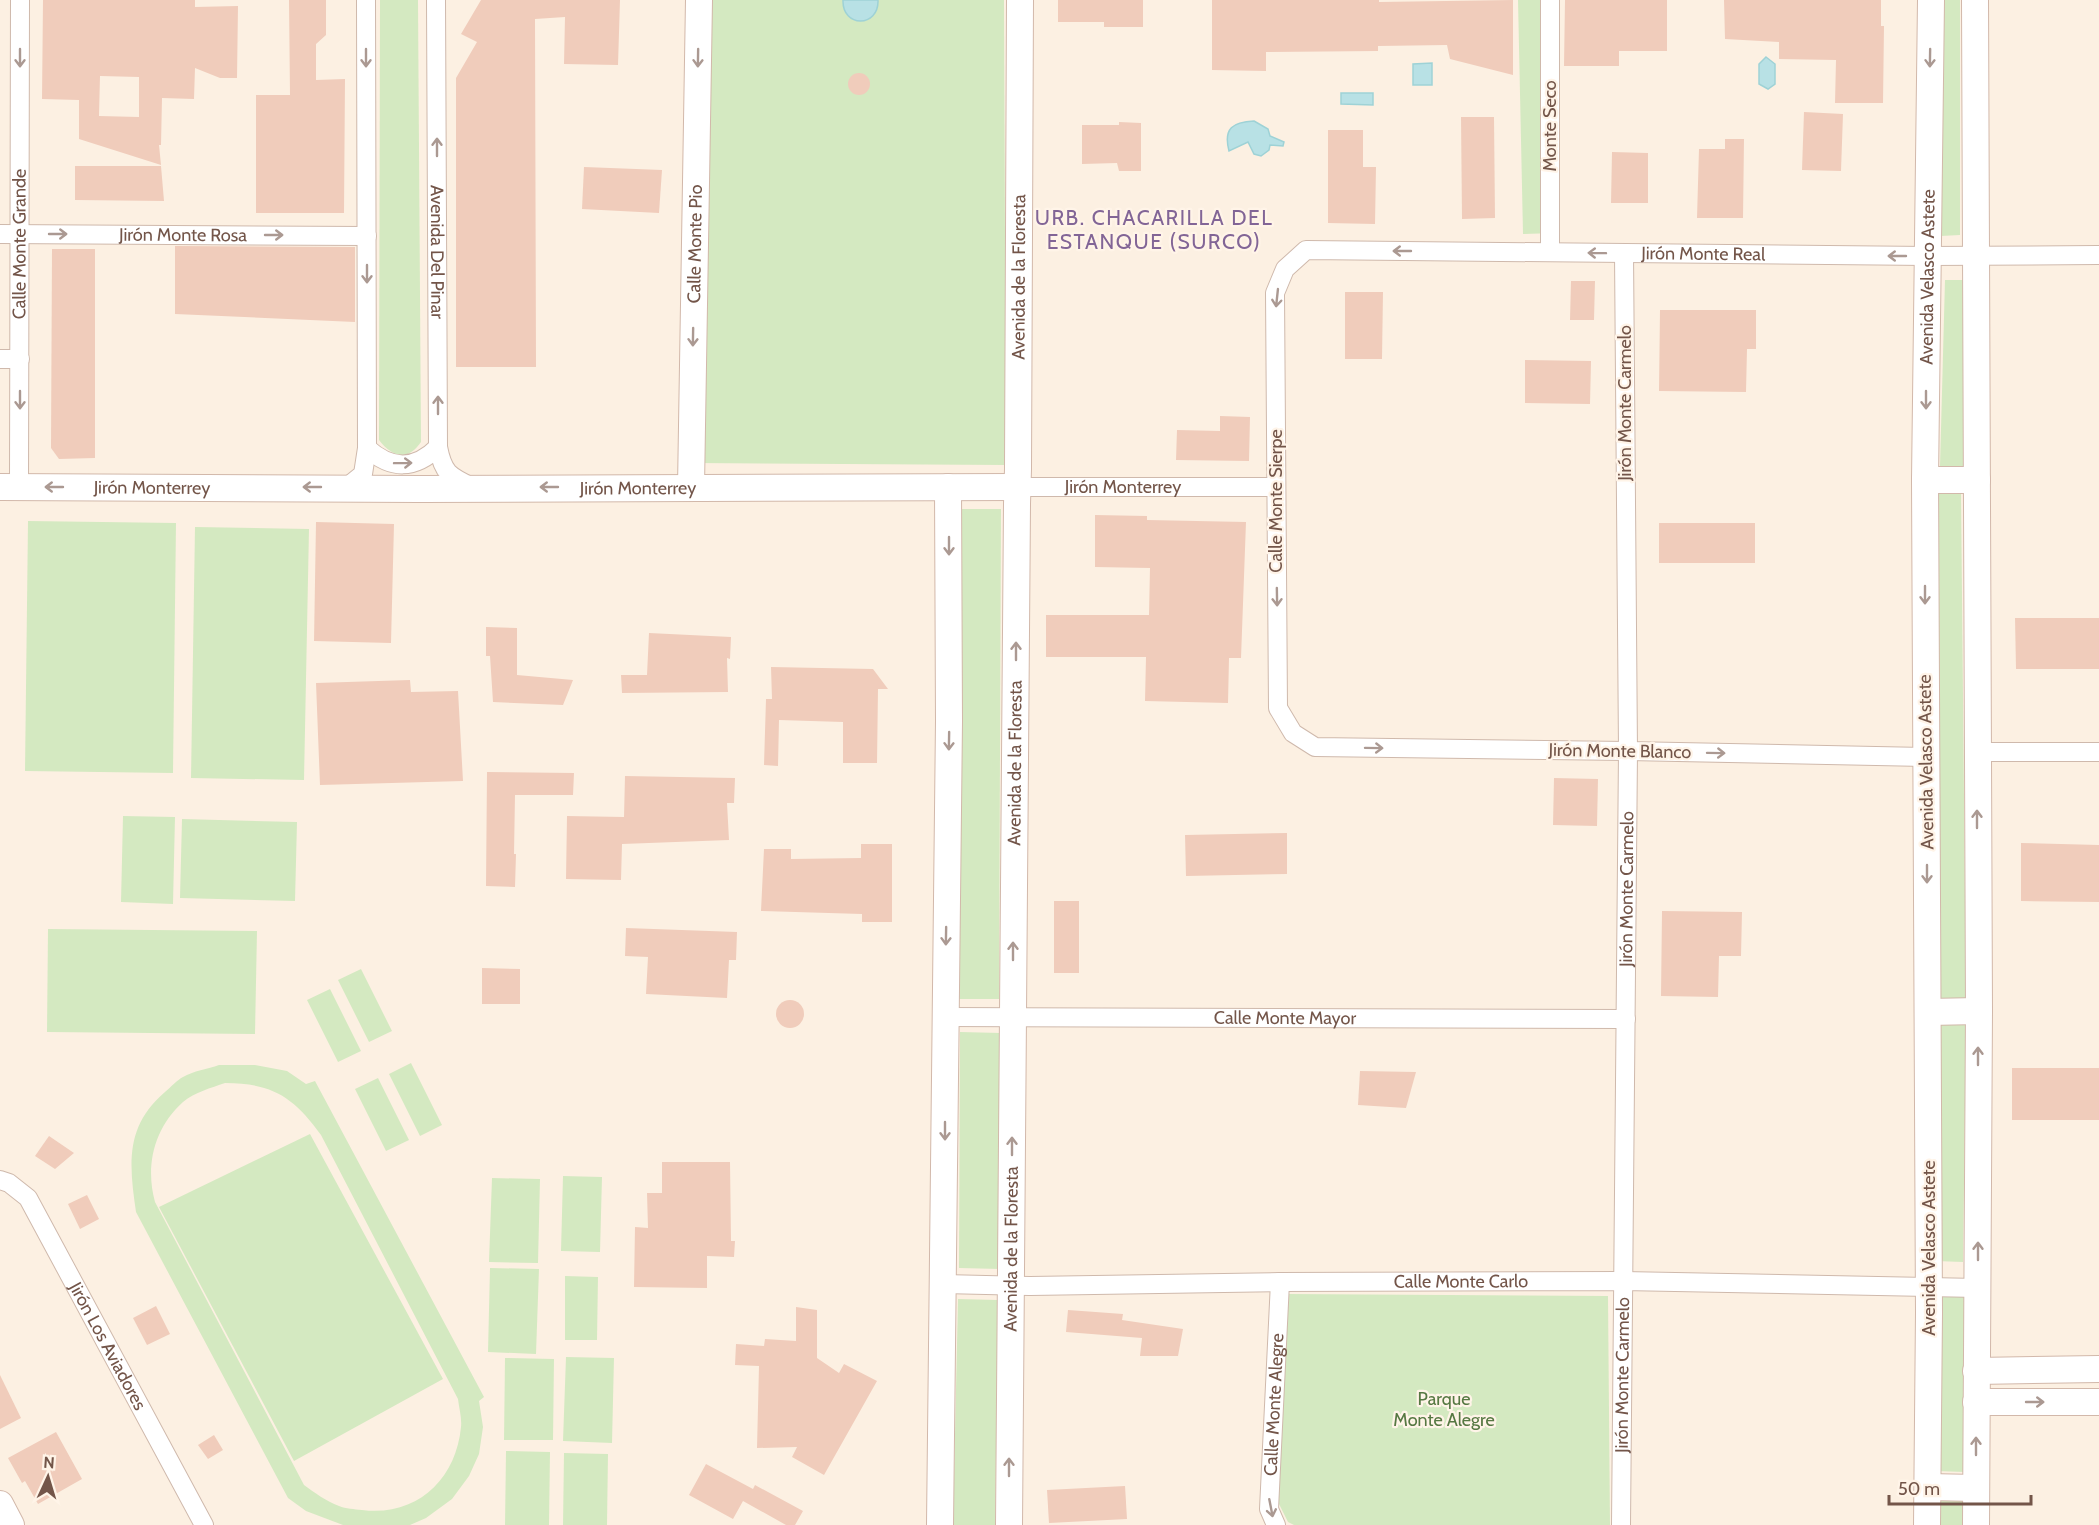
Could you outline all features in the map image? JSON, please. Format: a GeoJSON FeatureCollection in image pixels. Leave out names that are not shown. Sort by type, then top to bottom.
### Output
{"type":"FeatureCollection","features":[{"type":"Feature","properties":{"kind":"street","name":"Calle Monte Grande"},"geometry":{"type":"LineString","coordinates":[[10,487],[20,359],[20,0]]}},
{"type":"Feature","properties":{"kind":"street"},"geometry":{"type":"LineString","coordinates":[[347,487],[363,474],[367,448],[366,0]]}},
{"type":"Feature","properties":{"kind":"street","name":"Avenida Del Pinar"},"geometry":{"type":"LineString","coordinates":[[436,0],[438,447],[441,464],[446,472],[474,487]]}},
{"type":"Feature","properties":{"kind":"street","name":"Calle Monte Pio"},"geometry":{"type":"LineString","coordinates":[[691,487],[699,0]]}},
{"type":"Feature","properties":{"kind":"street","name":"Avenida de la Floresta"},"geometry":{"type":"LineString","coordinates":[[1009,1525],[1020,0]]}},
{"type":"Feature","properties":{"kind":"street","name":"Monte Seco"},"geometry":{"type":"LineString","coordinates":[[1550,0],[1550,252]]}},
{"type":"Feature","properties":{"kind":"street","name":"Avenida Velasco Astete"},"geometry":{"type":"LineString","coordinates":[[1927,1525],[1929,1287],[1925,480],[1931,0]]}},
{"type":"Feature","properties":{"kind":"street"},"geometry":{"type":"LineString","coordinates":[[1975,0],[1979,1011],[1976,1525]]}},
{"type":"Feature","properties":{"kind":"street","name":"Jirón Monte Rosa"},"geometry":{"type":"LineString","coordinates":[[0,234],[367,236]]}},
{"type":"Feature","properties":{"kind":"street","name":"Jirón Monte Real"},"geometry":{"type":"LineString","coordinates":[[1306,250],[1927,256],[2099,255]]}},
{"type":"Feature","properties":{"kind":"street","name":"Calle Monte Sierpe"},"geometry":{"type":"LineString","coordinates":[[1306,250],[1285,269],[1275,293],[1278,708],[1293,733],[1316,747]]}},
{"type":"Feature","properties":{"kind":"street","name":"Jirón Monte Carmelo"},"geometry":{"type":"LineString","coordinates":[[1621,1525],[1628,751],[1624,254]]}},
{"type":"Feature","properties":{"kind":"street"},"geometry":{"type":"LineString","coordinates":[[0,358],[20,359]]}},
{"type":"Feature","properties":{"kind":"street"},"geometry":{"type":"LineString","coordinates":[[367,448],[383,460],[403,465],[416,463],[428,457],[438,447]]}},
{"type":"Feature","properties":{"kind":"street"},"geometry":{"type":"LineString","coordinates":[[1925,480],[1977,480]]}},
{"type":"Feature","properties":{"kind":"street","name":"Jirón Monterrey"},"geometry":{"type":"LineString","coordinates":[[10,487],[420,489],[474,487],[1275,487]]}},
{"type":"Feature","properties":{"kind":"street"},"geometry":{"type":"LineString","coordinates":[[940,1525],[949,721],[948,487]]}},
{"type":"Feature","properties":{"kind":"street","name":"Jirón Monte Blanco"},"geometry":{"type":"LineString","coordinates":[[1316,747],[1925,757]]}},
{"type":"Feature","properties":{"kind":"street"},"geometry":{"type":"LineString","coordinates":[[1977,752],[2099,752]]}},
{"type":"Feature","properties":{"kind":"street"},"geometry":{"type":"LineString","coordinates":[[1928,1012],[1979,1011]]}},
{"type":"Feature","properties":{"kind":"street","name":"Calle Monte Mayor"},"geometry":{"type":"LineString","coordinates":[[945,1017],[1626,1019]]}},
{"type":"Feature","properties":{"kind":"street","name":"Jirón Los Aviadores"},"geometry":{"type":"LineString","coordinates":[[0,1180],[28,1198],[204,1525]]}},
{"type":"Feature","properties":{"kind":"street","name":"Calle Monte Carlo"},"geometry":{"type":"LineString","coordinates":[[944,1284],[1623,1281],[1978,1288]]}},
{"type":"Feature","properties":{"kind":"street","name":"Calle Monte Alegre"},"geometry":{"type":"LineString","coordinates":[[1276,1525],[1269,1509],[1280,1282]]}},
{"type":"Feature","properties":{"kind":"street"},"geometry":{"type":"LineString","coordinates":[[1976,1371],[2099,1369]]}},
{"type":"Feature","properties":{"kind":"street"},"geometry":{"type":"LineString","coordinates":[[1976,1402],[2099,1402]]}},
{"type":"Feature","properties":{"kind":"street"},"geometry":{"type":"LineString","coordinates":[[1928,1487],[1976,1488]]}},
{"type":"Feature","properties":{"kind":"street"},"geometry":{"type":"LineString","coordinates":[[0,1504],[11,1525]]}},
{"type":"Feature","properties":{"kind":"green space"},"geometry":{"type":"Polygon","coordinates":[[[380,0],[418,0],[421,442],[411,452],[400,455],[390,451],[379,440],[380,0]]]}},
{"type":"Feature","properties":{"kind":"green space"},"geometry":{"type":"Polygon","coordinates":[[[708,0],[1004,0],[1006,465],[694,463],[708,0]]]}},
{"type":"Feature","properties":{"kind":"green space"},"geometry":{"type":"Polygon","coordinates":[[[1518,0],[1551,0],[1555,233],[1523,234],[1518,0]]]}},
{"type":"Feature","properties":{"kind":"green space"},"geometry":{"type":"Polygon","coordinates":[[[1941,0],[1960,0],[1960,235],[1941,236],[1941,0]]]}},
{"type":"Feature","properties":{"kind":"green space"},"geometry":{"type":"Polygon","coordinates":[[[1945,280],[1965,280],[1963,467],[1940,466],[1945,280]]]}},
{"type":"Feature","properties":{"kind":"green space"},"geometry":{"type":"Polygon","coordinates":[[[1932,492],[1961,493],[1966,999],[1936,998],[1932,492]]]}},
{"type":"Feature","properties":{"kind":"green space"},"geometry":{"type":"Polygon","coordinates":[[[959,509],[1001,509],[999,999],[958,999],[959,509]]]}},
{"type":"Feature","properties":{"kind":"green space"},"geometry":{"type":"Polygon","coordinates":[[[28,521],[176,523],[173,773],[25,771],[28,521]]]}},
{"type":"Feature","properties":{"kind":"green space"},"geometry":{"type":"Polygon","coordinates":[[[195,527],[309,529],[304,780],[191,778],[195,527]]]}},
{"type":"Feature","properties":{"kind":"green space"},"geometry":{"type":"Polygon","coordinates":[[[123,816],[175,817],[173,904],[121,902],[123,816]]]}},
{"type":"Feature","properties":{"kind":"green space"},"geometry":{"type":"Polygon","coordinates":[[[182,819],[297,822],[295,901],[180,898],[182,819]]]}},
{"type":"Feature","properties":{"kind":"green space"},"geometry":{"type":"Polygon","coordinates":[[[48,929],[257,931],[255,1034],[47,1032],[48,929]]]}},
{"type":"Feature","properties":{"kind":"green space"},"geometry":{"type":"Polygon","coordinates":[[[361,969],[392,1031],[369,1042],[338,980],[361,969]]]}},
{"type":"Feature","properties":{"kind":"green space"},"geometry":{"type":"Polygon","coordinates":[[[330,989],[361,1051],[338,1062],[307,1000],[330,989]]]}},
{"type":"Feature","properties":{"kind":"green space"},"geometry":{"type":"Polygon","coordinates":[[[1937,1024],[1966,1024],[1963,1262],[1935,1261],[1937,1024]]]}},
{"type":"Feature","properties":{"kind":"green space"},"geometry":{"type":"Polygon","coordinates":[[[960,1032],[1001,1033],[1000,1269],[959,1268],[960,1032]]]}},
{"type":"Feature","properties":{"kind":"green space"},"geometry":{"type":"Polygon","coordinates":[[[411,1063],[442,1125],[420,1136],[389,1074],[411,1063]]]}},
{"type":"Feature","properties":{"kind":"green space"},"geometry":{"type":"Polygon","coordinates":[[[219,1065],[255,1065],[287,1071],[306,1084],[315,1081],[484,1397],[479,1401],[483,1427],[479,1454],[469,1476],[452,1499],[426,1518],[410,1525],[343,1525],[306,1511],[288,1498],[136,1212],[132,1178],[133,1147],[136,1132],[143,1118],[152,1105],[178,1080],[191,1073],[219,1065]],[[225,1083],[203,1091],[183,1102],[173,1112],[154,1148],[151,1175],[155,1202],[304,1485],[344,1508],[382,1511],[416,1501],[442,1478],[458,1446],[461,1417],[458,1399],[321,1135],[291,1102],[269,1089],[225,1083]]]}},
{"type":"Feature","properties":{"kind":"green space"},"geometry":{"type":"Polygon","coordinates":[[[378,1078],[409,1140],[386,1151],[355,1089],[378,1078]]]}},
{"type":"Feature","properties":{"kind":"green space"},"geometry":{"type":"Polygon","coordinates":[[[310,1134],[443,1379],[294,1461],[159,1207],[310,1134]]]}},
{"type":"Feature","properties":{"kind":"green space"},"geometry":{"type":"Polygon","coordinates":[[[563,1176],[602,1177],[600,1252],[561,1251],[563,1176]]]}},
{"type":"Feature","properties":{"kind":"green space"},"geometry":{"type":"Polygon","coordinates":[[[492,1178],[540,1179],[538,1263],[489,1262],[492,1178]]]}},
{"type":"Feature","properties":{"kind":"green space"},"geometry":{"type":"Polygon","coordinates":[[[490,1268],[539,1269],[536,1354],[488,1352],[490,1268]]]}},
{"type":"Feature","properties":{"kind":"green space"},"geometry":{"type":"Polygon","coordinates":[[[565,1276],[598,1277],[597,1340],[565,1340],[565,1276]]]}},
{"type":"Feature","properties":{"kind":"green space"},"geometry":{"type":"Polygon","coordinates":[[[1940,1291],[1969,1292],[1965,1472],[1936,1471],[1940,1291]]]}},
{"type":"Feature","properties":{"kind":"green space","name":"Parque Monte Alegre"},"geometry":{"type":"Polygon","coordinates":[[[1288,1294],[1608,1296],[1610,1525],[1294,1525],[1288,1522],[1278,1502],[1288,1294]]]}},
{"type":"Feature","properties":{"kind":"green space"},"geometry":{"type":"Polygon","coordinates":[[[958,1299],[998,1300],[995,1525],[953,1525],[958,1299]]]}},
{"type":"Feature","properties":{"kind":"green space"},"geometry":{"type":"Polygon","coordinates":[[[566,1357],[614,1358],[612,1443],[563,1441],[566,1357]]]}},
{"type":"Feature","properties":{"kind":"green space"},"geometry":{"type":"Polygon","coordinates":[[[505,1358],[554,1359],[553,1440],[504,1440],[505,1358]]]}},
{"type":"Feature","properties":{"kind":"green space"},"geometry":{"type":"Polygon","coordinates":[[[506,1451],[550,1452],[549,1525],[505,1525],[506,1451]]]}},
{"type":"Feature","properties":{"kind":"green space"},"geometry":{"type":"Polygon","coordinates":[[[564,1453],[608,1454],[607,1525],[563,1525],[564,1453]]]}},
{"type":"Feature","properties":{"kind":"green space"},"geometry":{"type":"Polygon","coordinates":[[[1938,1497],[1965,1497],[1965,1525],[1938,1525],[1938,1497]]]}},
{"type":"Feature","properties":{"kind":"water"},"geometry":{"type":"Polygon","coordinates":[[[843,0],[878,0],[877,9],[867,20],[854,20],[844,9],[843,0]]]}},
{"type":"Feature","properties":{"kind":"water"},"geometry":{"type":"Polygon","coordinates":[[[1766,57],[1775,64],[1775,84],[1768,89],[1759,84],[1759,64],[1766,57]]]}},
{"type":"Feature","properties":{"kind":"water"},"geometry":{"type":"Polygon","coordinates":[[[1432,63],[1432,85],[1413,85],[1413,64],[1432,63]]]}},
{"type":"Feature","properties":{"kind":"water"},"geometry":{"type":"Polygon","coordinates":[[[1341,93],[1373,93],[1373,105],[1341,104],[1341,93]]]}},
{"type":"Feature","properties":{"kind":"water"},"geometry":{"type":"Polygon","coordinates":[[[1254,121],[1268,129],[1270,136],[1284,142],[1283,146],[1270,145],[1269,150],[1261,156],[1254,154],[1248,142],[1229,151],[1227,137],[1231,128],[1240,123],[1254,121]]]}},
{"type":"Feature","properties":{"kind":"building"},"geometry":{"type":"Polygon","coordinates":[[[43,0],[195,0],[195,7],[238,6],[237,78],[220,78],[195,68],[194,99],[162,98],[161,145],[159,145],[161,165],[79,139],[79,100],[42,99],[43,0]],[[100,76],[99,116],[139,117],[139,77],[100,76]]]}},
{"type":"Feature","properties":{"kind":"building"},"geometry":{"type":"Polygon","coordinates":[[[289,0],[326,0],[326,35],[316,44],[316,80],[345,79],[344,213],[256,213],[256,95],[290,95],[289,0]]]}},
{"type":"Feature","properties":{"kind":"building"},"geometry":{"type":"Polygon","coordinates":[[[481,0],[620,0],[618,65],[564,64],[565,17],[535,19],[536,367],[456,367],[456,78],[477,42],[461,34],[481,0]]]}},
{"type":"Feature","properties":{"kind":"building"},"geometry":{"type":"Polygon","coordinates":[[[1058,0],[1143,0],[1143,27],[1104,27],[1104,22],[1058,22],[1058,0]]]}},
{"type":"Feature","properties":{"kind":"building"},"geometry":{"type":"Polygon","coordinates":[[[1212,0],[1379,0],[1379,2],[1513,0],[1513,75],[1450,59],[1447,45],[1378,46],[1378,51],[1266,52],[1266,71],[1212,70],[1212,0]]]}},
{"type":"Feature","properties":{"kind":"building"},"geometry":{"type":"Polygon","coordinates":[[[1565,0],[1667,0],[1667,51],[1619,51],[1619,66],[1564,66],[1565,0]]]}},
{"type":"Feature","properties":{"kind":"building"},"geometry":{"type":"Polygon","coordinates":[[[1724,0],[1881,0],[1881,26],[1884,26],[1883,103],[1835,103],[1836,60],[1779,59],[1779,42],[1725,39],[1724,0]]]}},
{"type":"Feature","properties":{"kind":"building"},"geometry":{"type":"Polygon","coordinates":[[[859,73],[867,76],[870,84],[867,92],[859,95],[851,92],[848,84],[851,76],[859,73]]]}},
{"type":"Feature","properties":{"kind":"building"},"geometry":{"type":"Polygon","coordinates":[[[1804,112],[1843,114],[1841,171],[1802,170],[1804,112]]]}},
{"type":"Feature","properties":{"kind":"building"},"geometry":{"type":"Polygon","coordinates":[[[1461,117],[1494,117],[1495,218],[1462,219],[1461,117]]]}},
{"type":"Feature","properties":{"kind":"building"},"geometry":{"type":"Polygon","coordinates":[[[1119,122],[1141,123],[1141,171],[1119,171],[1117,163],[1082,164],[1082,125],[1119,125],[1119,122]]]}},
{"type":"Feature","properties":{"kind":"building"},"geometry":{"type":"Polygon","coordinates":[[[1328,130],[1363,130],[1363,167],[1376,167],[1375,224],[1328,223],[1328,130]]]}},
{"type":"Feature","properties":{"kind":"building"},"geometry":{"type":"Polygon","coordinates":[[[1725,139],[1744,139],[1743,218],[1697,218],[1699,149],[1725,149],[1725,139]]]}},
{"type":"Feature","properties":{"kind":"building"},"geometry":{"type":"Polygon","coordinates":[[[1612,152],[1648,153],[1648,203],[1611,203],[1612,152]]]}},
{"type":"Feature","properties":{"kind":"building"},"geometry":{"type":"Polygon","coordinates":[[[75,166],[161,166],[164,201],[75,200],[75,166]]]}},
{"type":"Feature","properties":{"kind":"building"},"geometry":{"type":"Polygon","coordinates":[[[584,167],[662,170],[659,213],[582,209],[584,167]]]}},
{"type":"Feature","properties":{"kind":"building"},"geometry":{"type":"Polygon","coordinates":[[[175,246],[355,247],[355,322],[175,314],[175,246]]]}},
{"type":"Feature","properties":{"kind":"building"},"geometry":{"type":"Polygon","coordinates":[[[52,249],[95,249],[95,458],[59,459],[51,448],[52,249]]]}},
{"type":"Feature","properties":{"kind":"building"},"geometry":{"type":"Polygon","coordinates":[[[1571,281],[1595,281],[1594,320],[1570,320],[1571,281]]]}},
{"type":"Feature","properties":{"kind":"building"},"geometry":{"type":"Polygon","coordinates":[[[1345,292],[1383,292],[1382,359],[1345,359],[1345,292]]]}},
{"type":"Feature","properties":{"kind":"building"},"geometry":{"type":"Polygon","coordinates":[[[1660,310],[1756,310],[1756,349],[1747,349],[1746,392],[1659,391],[1660,310]]]}},
{"type":"Feature","properties":{"kind":"building"},"geometry":{"type":"Polygon","coordinates":[[[1525,360],[1591,361],[1590,404],[1525,403],[1525,360]]]}},
{"type":"Feature","properties":{"kind":"building"},"geometry":{"type":"Polygon","coordinates":[[[1220,416],[1250,417],[1249,461],[1176,460],[1177,430],[1220,431],[1220,416]]]}},
{"type":"Feature","properties":{"kind":"building"},"geometry":{"type":"Polygon","coordinates":[[[1095,515],[1147,516],[1147,520],[1246,522],[1241,658],[1229,658],[1228,703],[1145,701],[1146,657],[1046,657],[1046,615],[1149,615],[1150,568],[1095,567],[1095,515]]]}},
{"type":"Feature","properties":{"kind":"building"},"geometry":{"type":"Polygon","coordinates":[[[316,522],[394,524],[391,643],[314,641],[316,522]]]}},
{"type":"Feature","properties":{"kind":"building"},"geometry":{"type":"Polygon","coordinates":[[[1659,523],[1755,523],[1755,563],[1659,563],[1659,523]]]}},
{"type":"Feature","properties":{"kind":"building"},"geometry":{"type":"Polygon","coordinates":[[[2015,618],[2099,618],[2099,669],[2016,669],[2015,618]]]}},
{"type":"Feature","properties":{"kind":"building"},"geometry":{"type":"Polygon","coordinates":[[[486,627],[517,628],[517,675],[573,680],[563,705],[493,702],[490,656],[486,656],[486,627]]]}},
{"type":"Feature","properties":{"kind":"building"},"geometry":{"type":"Polygon","coordinates":[[[649,633],[731,637],[730,659],[727,658],[728,692],[622,693],[621,675],[647,675],[649,633]]]}},
{"type":"Feature","properties":{"kind":"building"},"geometry":{"type":"Polygon","coordinates":[[[771,667],[873,669],[888,689],[878,689],[877,763],[843,763],[843,722],[779,720],[778,766],[764,765],[766,699],[772,699],[771,667]]]}},
{"type":"Feature","properties":{"kind":"building"},"geometry":{"type":"Polygon","coordinates":[[[410,680],[411,692],[458,691],[463,781],[320,785],[316,683],[410,680]]]}},
{"type":"Feature","properties":{"kind":"building"},"geometry":{"type":"Polygon","coordinates":[[[487,772],[574,773],[573,795],[515,795],[515,887],[486,886],[487,772]]]}},
{"type":"Feature","properties":{"kind":"building"},"geometry":{"type":"Polygon","coordinates":[[[625,776],[735,778],[734,803],[727,803],[729,840],[622,844],[621,880],[566,879],[567,816],[624,817],[625,776]]]}},
{"type":"Feature","properties":{"kind":"building"},"geometry":{"type":"Polygon","coordinates":[[[1554,778],[1598,779],[1597,826],[1553,825],[1554,778]]]}},
{"type":"Feature","properties":{"kind":"building"},"geometry":{"type":"Polygon","coordinates":[[[1287,833],[1287,874],[1186,876],[1185,835],[1287,833]]]}},
{"type":"Feature","properties":{"kind":"building"},"geometry":{"type":"Polygon","coordinates":[[[2021,843],[2099,845],[2099,902],[2021,901],[2021,843]]]}},
{"type":"Feature","properties":{"kind":"building"},"geometry":{"type":"Polygon","coordinates":[[[861,844],[892,844],[892,922],[862,922],[862,914],[761,911],[764,849],[791,849],[791,859],[861,858],[861,844]]]}},
{"type":"Feature","properties":{"kind":"building"},"geometry":{"type":"Polygon","coordinates":[[[1054,901],[1079,901],[1079,973],[1054,973],[1054,901]]]}},
{"type":"Feature","properties":{"kind":"building"},"geometry":{"type":"Polygon","coordinates":[[[1662,911],[1742,912],[1741,956],[1719,956],[1718,997],[1661,996],[1662,911]]]}},
{"type":"Feature","properties":{"kind":"building"},"geometry":{"type":"Polygon","coordinates":[[[626,928],[737,932],[736,960],[729,960],[727,998],[646,994],[648,957],[625,956],[626,928]]]}},
{"type":"Feature","properties":{"kind":"building"},"geometry":{"type":"Polygon","coordinates":[[[482,968],[520,969],[520,1004],[482,1004],[482,968]]]}},
{"type":"Feature","properties":{"kind":"building"},"geometry":{"type":"Polygon","coordinates":[[[790,1000],[800,1004],[804,1014],[800,1024],[790,1028],[780,1024],[776,1014],[780,1004],[790,1000]]]}},
{"type":"Feature","properties":{"kind":"building"},"geometry":{"type":"Polygon","coordinates":[[[2012,1068],[2099,1068],[2099,1120],[2012,1120],[2012,1068]]]}},
{"type":"Feature","properties":{"kind":"building"},"geometry":{"type":"Polygon","coordinates":[[[1360,1071],[1416,1072],[1406,1108],[1358,1105],[1360,1071]]]}},
{"type":"Feature","properties":{"kind":"building"},"geometry":{"type":"Polygon","coordinates":[[[49,1136],[74,1153],[55,1169],[35,1156],[49,1136]]]}},
{"type":"Feature","properties":{"kind":"building"},"geometry":{"type":"Polygon","coordinates":[[[662,1162],[730,1162],[731,1241],[735,1241],[734,1257],[707,1256],[707,1288],[634,1287],[635,1227],[648,1228],[647,1193],[662,1193],[662,1162]]]}},
{"type":"Feature","properties":{"kind":"building"},"geometry":{"type":"Polygon","coordinates":[[[87,1195],[99,1219],[80,1229],[68,1204],[87,1195]]]}},
{"type":"Feature","properties":{"kind":"building"},"geometry":{"type":"Polygon","coordinates":[[[156,1306],[170,1334],[147,1345],[133,1318],[156,1306]]]}},
{"type":"Feature","properties":{"kind":"building"},"geometry":{"type":"Polygon","coordinates":[[[796,1307],[817,1310],[817,1358],[839,1373],[844,1364],[877,1381],[824,1475],[792,1457],[797,1447],[757,1448],[759,1366],[735,1365],[736,1344],[764,1346],[765,1339],[796,1341],[796,1307]]]}},
{"type":"Feature","properties":{"kind":"building"},"geometry":{"type":"Polygon","coordinates":[[[1068,1310],[1123,1314],[1122,1320],[1183,1329],[1178,1356],[1140,1356],[1142,1338],[1066,1332],[1068,1310]]]}},
{"type":"Feature","properties":{"kind":"building"},"geometry":{"type":"Polygon","coordinates":[[[0,1375],[21,1418],[0,1429],[0,1375]]]}},
{"type":"Feature","properties":{"kind":"building"},"geometry":{"type":"Polygon","coordinates":[[[56,1432],[82,1479],[38,1504],[25,1481],[22,1483],[8,1458],[56,1432]]]}},
{"type":"Feature","properties":{"kind":"building"},"geometry":{"type":"Polygon","coordinates":[[[214,1435],[223,1450],[208,1459],[198,1445],[214,1435]]]}},
{"type":"Feature","properties":{"kind":"building"},"geometry":{"type":"Polygon","coordinates":[[[706,1464],[753,1489],[755,1485],[803,1511],[795,1525],[786,1525],[743,1501],[733,1519],[689,1495],[706,1464]]]}},
{"type":"Feature","properties":{"kind":"building"},"geometry":{"type":"Polygon","coordinates":[[[1125,1486],[1127,1519],[1049,1523],[1047,1490],[1125,1486]]]}},
{"type":"Feature","properties":{"kind":"district","name":"URB. CHACARILLA DEL ESTANQUE (SURCO)"},"geometry":{"type":"Point","coordinates":[1154,229]}}]}
